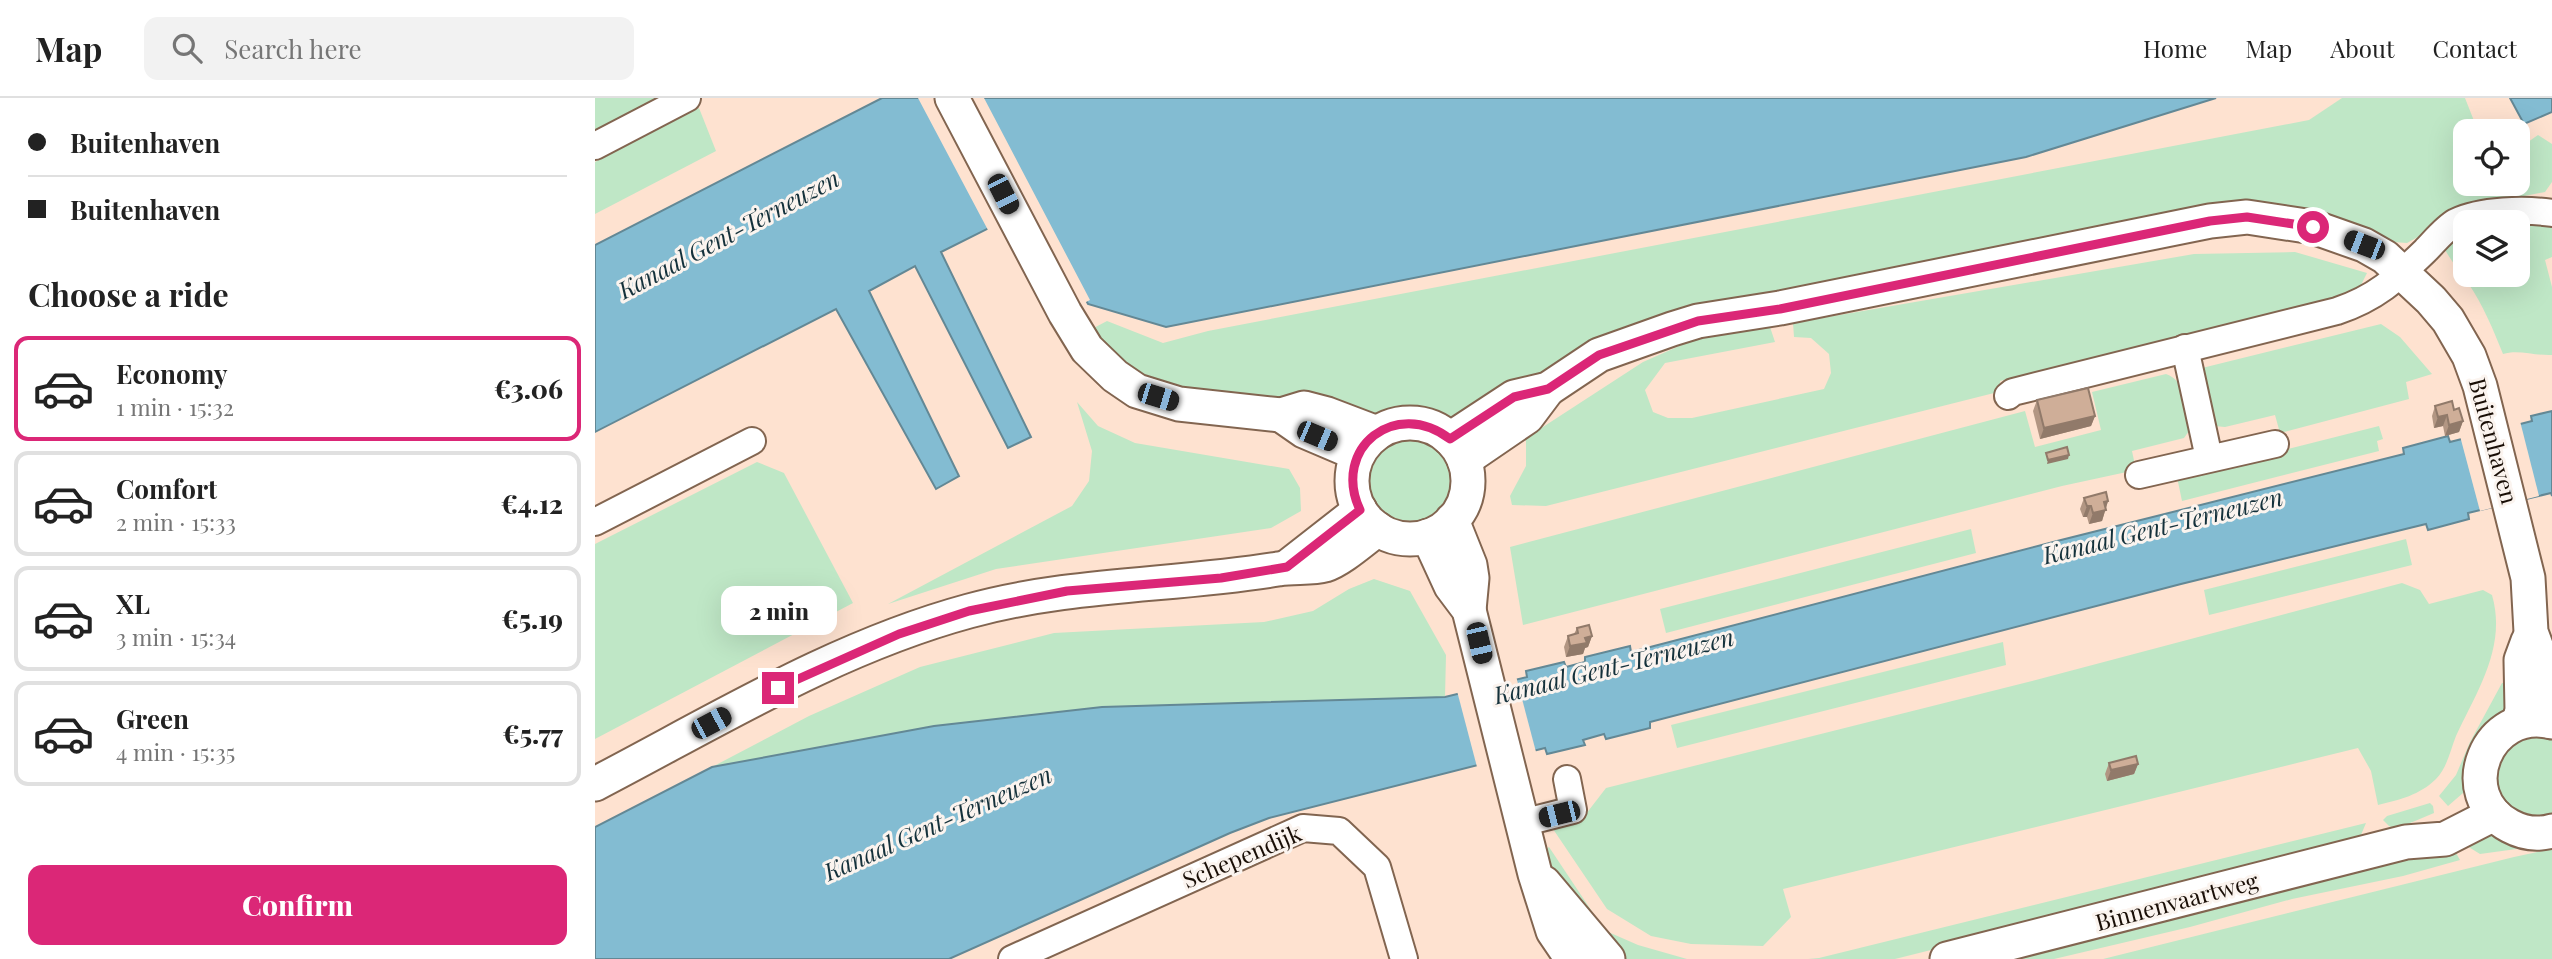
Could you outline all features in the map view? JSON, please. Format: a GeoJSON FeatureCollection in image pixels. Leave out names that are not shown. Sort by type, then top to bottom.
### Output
{"type":"FeatureCollection","features":[{"type":"Feature","properties":{"kind":"main road"},"geometry":{"type":"LineString","coordinates":[[953,98],[1065,313],[1087,349],[1115,376],[1137,391],[1179,404],[1281,415],[1304,408],[1327,414],[1367,444]]}},
{"type":"Feature","properties":{"kind":"main road","name":"Buitenhaven"},"geometry":{"type":"LineString","coordinates":[[1457,450],[1514,397],[1548,389],[1599,355],[1698,321],[1780,309],[2210,221],[2247,217],[2313,227],[2364,245],[2385,257],[2431,300],[2448,320],[2469,356],[2480,386],[2528,578],[2531,632],[2542,662],[2540,721]]}},
{"type":"Feature","properties":{"kind":"main road"},"geometry":{"type":"LineString","coordinates":[[1417,423],[1429,426],[1457,450],[1467,473],[1465,498],[1440,528],[1402,538],[1369,520],[1352,486],[1352,473],[1367,444],[1392,425],[1417,423]]}},
{"type":"Feature","properties":{"kind":"main road"},"geometry":{"type":"LineString","coordinates":[[595,784],[800,677],[899,634],[969,611],[1067,591],[1221,578],[1287,567],[1326,565],[1369,520]]}},
{"type":"Feature","properties":{"kind":"main road"},"geometry":{"type":"LineString","coordinates":[[1440,528],[1470,565],[1472,578],[1469,610],[1535,874],[1553,931],[1572,959]]}},
{"type":"Feature","properties":{"kind":"main road"},"geometry":{"type":"LineString","coordinates":[[2540,721],[2498,735],[2484,756],[2480,768],[2488,804],[2518,830],[2533,833],[2552,831]]}},
{"type":"Feature","properties":{"kind":"main road","name":"Binnenvaartweg"},"geometry":{"type":"LineString","coordinates":[[1947,959],[2406,842],[2432,823],[2488,804]]}},
{"type":"Feature","properties":{"kind":"main road"},"geometry":{"type":"LineString","coordinates":[[1535,874],[1608,959]]}},
{"type":"Feature","properties":{"kind":"street"},"geometry":{"type":"LineString","coordinates":[[595,146],[687,98]]}},
{"type":"Feature","properties":{"kind":"street"},"geometry":{"type":"LineString","coordinates":[[2008,396],[2013,392],[2364,302],[2402,273],[2454,223],[2479,215],[2535,210],[2552,212]]}},
{"type":"Feature","properties":{"kind":"street"},"geometry":{"type":"LineString","coordinates":[[2185,348],[2209,458]]}},
{"type":"Feature","properties":{"kind":"street"},"geometry":{"type":"LineString","coordinates":[[595,522],[752,441]]}},
{"type":"Feature","properties":{"kind":"street"},"geometry":{"type":"LineString","coordinates":[[2139,475],[2275,444]]}},
{"type":"Feature","properties":{"kind":"street"},"geometry":{"type":"LineString","coordinates":[[1522,823],[1573,810],[1567,779]]}},
{"type":"Feature","properties":{"kind":"street","name":"Schependijk"},"geometry":{"type":"LineString","coordinates":[[1012,959],[1303,828],[1339,831],[1377,867],[1404,959]]}},
{"type":"Feature","properties":{"kind":"green space"},"geometry":{"type":"Polygon","coordinates":[[[595,98],[665,98],[595,134],[595,98]]]}},
{"type":"Feature","properties":{"kind":"green space"},"geometry":{"type":"Polygon","coordinates":[[[2342,98],[2465,98],[2473,119],[2453,119],[2453,196],[2525,196],[2448,211],[2434,228],[2407,243],[2393,242],[2312,212],[1639,324],[1468,417],[1444,419],[1359,416],[1183,393],[1133,375],[1088,331],[1107,321],[1163,343],[1208,331],[2309,120],[2342,98]]]}},
{"type":"Feature","properties":{"kind":"green space"},"geometry":{"type":"Polygon","coordinates":[[[699,108],[716,151],[595,214],[595,162],[699,108]]]}},
{"type":"Feature","properties":{"kind":"green space"},"geometry":{"type":"Polygon","coordinates":[[[2538,135],[2552,144],[2552,182],[2545,192],[2530,195],[2530,141],[2538,135]]]}},
{"type":"Feature","properties":{"kind":"green space"},"geometry":{"type":"Polygon","coordinates":[[[2530,222],[2552,223],[2552,257],[2545,260],[2552,287],[2552,355],[2515,352],[2503,354],[2470,287],[2530,287],[2530,222]]]}},
{"type":"Feature","properties":{"kind":"green space"},"geometry":{"type":"Polygon","coordinates":[[[2453,239],[2453,262],[2448,255],[2443,245],[2453,239]]]}},
{"type":"Feature","properties":{"kind":"green space"},"geometry":{"type":"Polygon","coordinates":[[[2295,252],[2367,273],[2358,291],[2000,381],[2002,391],[1546,506],[1512,505],[1510,496],[1526,466],[1526,438],[1643,362],[1693,340],[1770,327],[1775,342],[1665,363],[1645,390],[1653,412],[1668,418],[1692,418],[1824,389],[1831,373],[1829,354],[1811,338],[1794,337],[1793,323],[2194,254],[2295,252]]]}},
{"type":"Feature","properties":{"kind":"green space"},"geometry":{"type":"Polygon","coordinates":[[[2381,324],[2400,337],[2432,374],[2406,382],[2409,399],[2280,433],[2275,415],[2225,427],[2214,426],[2198,369],[2381,324]]]}},
{"type":"Feature","properties":{"kind":"green space"},"geometry":{"type":"Polygon","coordinates":[[[2166,374],[2173,377],[2182,390],[2187,406],[2189,431],[2184,438],[2132,451],[2136,470],[2062,486],[1523,625],[1510,547],[2025,411],[2035,447],[2101,430],[2092,392],[2166,374]]]}},
{"type":"Feature","properties":{"kind":"green space"},"geometry":{"type":"Polygon","coordinates":[[[1077,402],[1098,426],[1135,443],[1289,469],[1300,488],[1301,511],[1271,528],[996,569],[888,604],[1072,506],[1089,481],[1092,451],[1077,402]]]}},
{"type":"Feature","properties":{"kind":"green space"},"geometry":{"type":"Polygon","coordinates":[[[2379,426],[2383,439],[2377,441],[2379,451],[2182,501],[2177,477],[2379,426]]]}},
{"type":"Feature","properties":{"kind":"green space"},"geometry":{"type":"Polygon","coordinates":[[[1402,441],[1418,441],[1439,452],[1450,473],[1450,489],[1439,510],[1418,521],[1402,521],[1388,515],[1376,503],[1370,489],[1370,473],[1376,459],[1388,447],[1402,441]]]}},
{"type":"Feature","properties":{"kind":"green space"},"geometry":{"type":"Polygon","coordinates":[[[757,462],[784,473],[853,603],[595,739],[595,544],[757,462]]]}},
{"type":"Feature","properties":{"kind":"green space"},"geometry":{"type":"Polygon","coordinates":[[[1971,529],[1976,553],[1666,633],[1660,609],[1971,529]]]}},
{"type":"Feature","properties":{"kind":"green space"},"geometry":{"type":"Polygon","coordinates":[[[2406,539],[2412,565],[2209,615],[2204,590],[2406,539]]]}},
{"type":"Feature","properties":{"kind":"green space"},"geometry":{"type":"Polygon","coordinates":[[[1374,579],[1410,591],[1446,655],[1445,697],[1102,707],[934,726],[712,767],[809,716],[920,667],[1054,633],[1264,622],[1313,611],[1349,589],[1374,579]]]}},
{"type":"Feature","properties":{"kind":"green space"},"geometry":{"type":"Polygon","coordinates":[[[2402,583],[2420,590],[2429,604],[2483,590],[2492,595],[2496,633],[2493,651],[2481,685],[2443,770],[2423,789],[2394,801],[2378,805],[2371,771],[2358,748],[1783,889],[1791,917],[1763,946],[1691,944],[1651,936],[1607,909],[1553,829],[1579,823],[1606,788],[2028,682],[2402,583]]]}},
{"type":"Feature","properties":{"kind":"green space"},"geometry":{"type":"Polygon","coordinates":[[[2003,642],[2006,665],[1677,748],[1671,725],[2003,642]]]}},
{"type":"Feature","properties":{"kind":"green space"},"geometry":{"type":"Polygon","coordinates":[[[2515,682],[2514,699],[2469,774],[2463,793],[2448,806],[2439,796],[2456,775],[2470,742],[2502,683],[2515,682]]]}},
{"type":"Feature","properties":{"kind":"green space"},"geometry":{"type":"Polygon","coordinates":[[[2536,736],[2552,739],[2552,816],[2531,818],[2521,816],[2505,802],[2497,784],[2496,774],[2503,754],[2510,746],[2536,736]]]}},
{"type":"Feature","properties":{"kind":"green space"},"geometry":{"type":"Polygon","coordinates":[[[2430,803],[2434,813],[2396,829],[2383,820],[2387,816],[2430,803]]]}},
{"type":"Feature","properties":{"kind":"green space"},"geometry":{"type":"Polygon","coordinates":[[[2366,823],[2358,842],[2347,846],[1895,959],[1808,959],[1819,958],[2366,823]]]}},
{"type":"Feature","properties":{"kind":"green space"},"geometry":{"type":"Polygon","coordinates":[[[2492,830],[2552,844],[2480,854],[2467,846],[2492,830]]]}},
{"type":"Feature","properties":{"kind":"green space"},"geometry":{"type":"Polygon","coordinates":[[[2451,844],[2460,860],[2403,876],[2292,899],[2190,927],[2054,959],[1991,959],[2451,844]]]}},
{"type":"Feature","properties":{"kind":"green space"},"geometry":{"type":"Polygon","coordinates":[[[1549,847],[1599,922],[1589,928],[1557,882],[1542,852],[1549,847]]]}},
{"type":"Feature","properties":{"kind":"green space"},"geometry":{"type":"Polygon","coordinates":[[[2552,849],[2552,959],[2103,959],[2514,857],[2552,849]]]}},
{"type":"Feature","properties":{"kind":"green space"},"geometry":{"type":"Polygon","coordinates":[[[1606,931],[1638,945],[1687,959],[1623,959],[1606,931]]]}},
{"type":"Feature","properties":{"kind":"water","name":"Kanaal Gent-Terneuzen"},"geometry":{"type":"Polygon","coordinates":[[[882,98],[2216,98],[2026,157],[1166,327],[1088,304],[1037,204],[941,252],[1031,437],[1008,448],[915,266],[869,291],[959,476],[936,489],[836,309],[595,432],[595,245],[882,98]]]}},
{"type":"Feature","properties":{"kind":"water"},"geometry":{"type":"Polygon","coordinates":[[[2510,98],[2552,98],[2552,112],[2530,121],[2530,119],[2521,119],[2510,98]]]}},
{"type":"Feature","properties":{"kind":"water","name":"Kanaal Gent-Terneuzen"},"geometry":{"type":"Polygon","coordinates":[[[2552,411],[2552,496],[2551,493],[2468,513],[2469,519],[2428,530],[2426,524],[2181,584],[1650,722],[1650,728],[1606,739],[1604,734],[1583,740],[1585,745],[1547,754],[1545,748],[1269,818],[949,959],[595,959],[595,827],[712,767],[934,726],[1102,707],[1445,697],[1527,677],[1526,671],[1564,662],[1566,667],[1585,662],[1585,657],[1630,646],[1631,652],[2404,454],[2403,448],[2448,436],[2450,442],[2532,421],[2531,416],[2552,411]]]}},
{"type":"Feature","properties":{"kind":"pier"},"geometry":{"type":"Polygon","coordinates":[[[918,98],[984,98],[1090,300],[1084,303],[1036,209],[989,232],[918,98]]]}},
{"type":"Feature","properties":{"kind":"pier"},"geometry":{"type":"Polygon","coordinates":[[[2520,421],[2539,496],[2480,511],[2460,436],[2520,421]]]}},
{"type":"Feature","properties":{"kind":"pier"},"geometry":{"type":"Polygon","coordinates":[[[1516,676],[1536,752],[1477,767],[1457,691],[1516,676]]]}},
{"type":"Feature","properties":{"kind":"building"},"geometry":{"type":"Polygon","coordinates":[[[2088,388],[2095,416],[2044,428],[2037,400],[2088,388]]]}},
{"type":"Feature","properties":{"kind":"building"},"geometry":{"type":"Polygon","coordinates":[[[2452,401],[2454,410],[2459,408],[2463,421],[2449,425],[2447,415],[2438,417],[2435,406],[2452,401]]]}},
{"type":"Feature","properties":{"kind":"building"},"geometry":{"type":"Polygon","coordinates":[[[2067,447],[2069,455],[2048,460],[2046,453],[2067,447]]]}},
{"type":"Feature","properties":{"kind":"building"},"geometry":{"type":"Polygon","coordinates":[[[2106,492],[2106,510],[2093,513],[2084,498],[2106,492]]]}},
{"type":"Feature","properties":{"kind":"building"},"geometry":{"type":"Polygon","coordinates":[[[1589,625],[1592,636],[1585,638],[1587,643],[1570,646],[1568,636],[1578,633],[1577,628],[1589,625]]]}},
{"type":"Feature","properties":{"kind":"building"},"geometry":{"type":"Polygon","coordinates":[[[2136,756],[2138,764],[2111,770],[2109,763],[2136,756]]]}},
{"type":"Feature","properties":{"kind":"route"},"geometry":{"type":"LineString","coordinates":[[778,688],[899,634],[969,611],[1067,591],[1221,578],[1287,567],[1360,510],[1352,486],[1352,473],[1361,448],[1380,431],[1392,425],[1417,423],[1440,431],[1450,439],[1514,397],[1548,389],[1599,355],[1698,321],[1780,309],[2210,221],[2247,217],[2313,227]]}}]}
